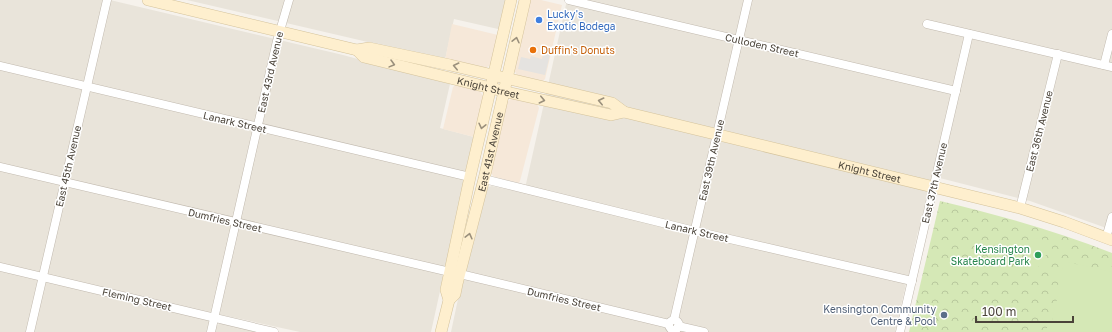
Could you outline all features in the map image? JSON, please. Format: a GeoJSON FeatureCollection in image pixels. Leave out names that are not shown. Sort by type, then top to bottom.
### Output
{"type":"FeatureCollection","features":[{"type":"Feature","properties":{"kind":"main road","name":"Knight Street"},"geometry":{"type":"LineString","coordinates":[[148,0],[357,50],[369,48],[450,65],[612,103],[624,112],[1020,208],[1064,222],[1109,239]]}},
{"type":"Feature","properties":{"kind":"main road","name":"East 41st Avenue"},"geometry":{"type":"LineString","coordinates":[[455,273],[470,177],[511,0]]}},
{"type":"Feature","properties":{"kind":"main road","name":"East 41st Avenue"},"geometry":{"type":"LineString","coordinates":[[441,332],[449,300],[446,290],[455,273],[484,179],[525,0]]}},
{"type":"Feature","properties":{"kind":"main road","name":"Knight Street"},"geometry":{"type":"LineString","coordinates":[[357,50],[364,57],[504,92],[611,115],[624,112]]}},
{"type":"Feature","properties":{"kind":"street","name":"East 45th Avenue"},"geometry":{"type":"LineString","coordinates":[[30,332],[107,0]]}},
{"type":"Feature","properties":{"kind":"street","name":"East 43rd Avenue"},"geometry":{"type":"LineString","coordinates":[[211,332],[280,31],[289,0]]}},
{"type":"Feature","properties":{"kind":"street","name":"Culloden Street"},"geometry":{"type":"LineString","coordinates":[[569,0],[956,91]]}},
{"type":"Feature","properties":{"kind":"street","name":"East 39th Avenue"},"geometry":{"type":"LineString","coordinates":[[673,326],[748,0]]}},
{"type":"Feature","properties":{"kind":"street"},"geometry":{"type":"LineString","coordinates":[[927,24],[1108,66],[1112,34]]}},
{"type":"Feature","properties":{"kind":"street","name":"East 37th Avenue"},"geometry":{"type":"LineString","coordinates":[[900,332],[969,34]]}},
{"type":"Feature","properties":{"kind":"street","name":"East 36th Avenue"},"geometry":{"type":"LineString","coordinates":[[1020,208],[1058,54]]}},
{"type":"Feature","properties":{"kind":"street","name":"Lanark Street"},"geometry":{"type":"LineString","coordinates":[[0,66],[470,177]]}},
{"type":"Feature","properties":{"kind":"street","name":"Dumfries Street"},"geometry":{"type":"LineString","coordinates":[[0,167],[455,273],[673,326],[704,332]]}},
{"type":"Feature","properties":{"kind":"street","name":"Lanark Street"},"geometry":{"type":"LineString","coordinates":[[484,179],[912,281]]}},
{"type":"Feature","properties":{"kind":"street"},"geometry":{"type":"LineString","coordinates":[[1109,239],[1112,218]]}},
{"type":"Feature","properties":{"kind":"street","name":"Fleming Street"},"geometry":{"type":"LineString","coordinates":[[0,267],[274,332]]}},
{"type":"Feature","properties":{"kind":"shaded area"},"geometry":{"type":"Polygon","coordinates":[[[0,0],[110,0],[343,55],[450,84],[440,128],[474,137],[431,332],[300,332],[218,314],[211,332],[0,332],[0,0]]]}},
{"type":"Feature","properties":{"kind":"shaded area"},"geometry":{"type":"Polygon","coordinates":[[[187,0],[506,0],[500,28],[498,29],[454,19],[445,60],[187,0]]]}},
{"type":"Feature","properties":{"kind":"shaded area"},"geometry":{"type":"Polygon","coordinates":[[[529,0],[541,0],[562,5],[545,79],[543,81],[517,75],[514,70],[529,0]]]}},
{"type":"Feature","properties":{"kind":"shaded area"},"geometry":{"type":"Polygon","coordinates":[[[567,0],[1112,0],[1112,230],[1030,201],[932,176],[921,220],[923,223],[922,228],[918,231],[911,263],[911,273],[908,275],[895,332],[451,332],[461,285],[488,187],[492,186],[524,193],[567,0]]]}},
{"type":"Feature","properties":{"kind":"shaded area"},"geometry":{"type":"Polygon","coordinates":[[[452,24],[498,35],[491,64],[489,66],[485,68],[445,60],[452,24]]]}},
{"type":"Feature","properties":{"kind":"shaded area"},"geometry":{"type":"Polygon","coordinates":[[[544,50],[551,51],[545,75],[518,69],[521,57],[530,59],[531,56],[542,59],[544,50]]]}},
{"type":"Feature","properties":{"kind":"shaded area"},"geometry":{"type":"Polygon","coordinates":[[[456,85],[479,90],[483,96],[474,137],[443,129],[453,87],[456,85]]]}},
{"type":"Feature","properties":{"kind":"shaded area"},"geometry":{"type":"Polygon","coordinates":[[[512,98],[537,104],[539,108],[519,183],[494,177],[491,173],[507,102],[512,98]]]}},
{"type":"Feature","properties":{"kind":"shaded area"},"geometry":{"type":"Polygon","coordinates":[[[222,323],[261,332],[214,332],[217,325],[222,323]]]}},
{"type":"Feature","properties":{"kind":"green space"},"geometry":{"type":"Polygon","coordinates":[[[940,201],[1027,224],[1112,253],[1112,332],[909,332],[940,201]]]}},
{"type":"Feature","properties":{"kind":"green space","name":"Kensington Skateboard Park"},"geometry":{"type":"Polygon","coordinates":[[[1040,238],[1051,245],[1052,249],[1048,252],[1038,267],[1033,267],[1030,271],[1025,268],[1028,264],[1028,244],[1034,239],[1040,238]]]}},
{"type":"Feature","properties":{"kind":"green space"},"geometry":{"type":"Polygon","coordinates":[[[1067,262],[1112,272],[1112,332],[1046,332],[1049,320],[1052,320],[1063,265],[1067,262]]]}},
{"type":"Feature","properties":{"kind":"place","name":"Lucky's Exotic Bodega"},"geometry":{"type":"Point","coordinates":[539,20]}},
{"type":"Feature","properties":{"kind":"place","name":"Duffin's Donuts"},"geometry":{"type":"Point","coordinates":[533,50]}},
{"type":"Feature","properties":{"kind":"place","name":"Kensington Skateboard Park"},"geometry":{"type":"Point","coordinates":[1038,255]}},
{"type":"Feature","properties":{"kind":"place","name":"Kensington Community Centre & Pool"},"geometry":{"type":"Point","coordinates":[944,315]}}]}
